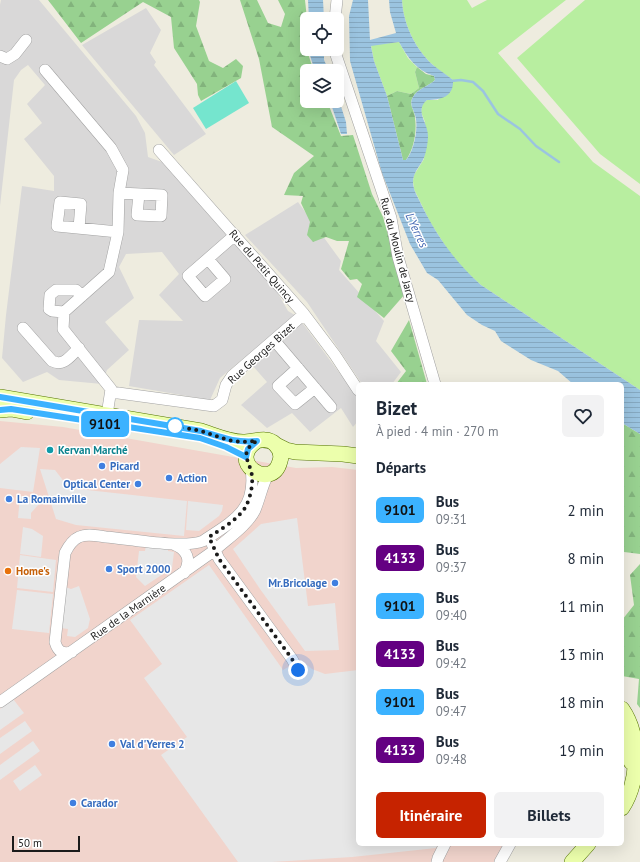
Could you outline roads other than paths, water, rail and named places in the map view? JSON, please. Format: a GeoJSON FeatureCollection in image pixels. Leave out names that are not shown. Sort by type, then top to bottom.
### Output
{"type":"FeatureCollection","features":[{"type":"Feature","properties":{"kind":"main road"},"geometry":{"type":"LineString","coordinates":[[0,397],[201,431],[228,440],[242,442],[266,440],[286,450],[295,452],[356,456]]}},
{"type":"Feature","properties":{"kind":"main road"},"geometry":{"type":"LineString","coordinates":[[0,410],[11,409],[200,438],[226,447],[248,463],[258,474],[272,472],[295,461],[335,461],[356,464]]}},
{"type":"Feature","properties":{"kind":"main road"},"geometry":{"type":"LineString","coordinates":[[248,463],[248,449],[257,441]]}},
{"type":"Feature","properties":{"kind":"main road"},"geometry":{"type":"LineString","coordinates":[[272,472],[281,460],[281,455],[276,445]]}},
{"type":"Feature","properties":{"kind":"main road"},"geometry":{"type":"LineString","coordinates":[[624,711],[628,715],[631,727],[630,776],[624,795]]}},
{"type":"Feature","properties":{"kind":"main road"},"geometry":{"type":"LineString","coordinates":[[624,804],[632,790],[639,759],[637,734],[631,727]]}},
{"type":"Feature","properties":{"kind":"main road"},"geometry":{"type":"LineString","coordinates":[[572,862],[586,846]]}},
{"type":"Feature","properties":{"kind":"street"},"geometry":{"type":"LineString","coordinates":[[335,12],[336,0]]}},
{"type":"Feature","properties":{"kind":"street"},"geometry":{"type":"LineString","coordinates":[[0,56],[7,59],[15,54],[26,40]]}},
{"type":"Feature","properties":{"kind":"street","name":"Rue du Moulin de Jarcy"},"geometry":{"type":"LineString","coordinates":[[336,56],[392,218],[398,257],[435,382]]}},
{"type":"Feature","properties":{"kind":"street"},"geometry":{"type":"LineString","coordinates":[[45,70],[111,148],[123,170],[118,232],[109,272],[64,312],[63,329],[111,389],[107,415]]}},
{"type":"Feature","properties":{"kind":"street","name":"Rue du Petit Quincy"},"geometry":{"type":"LineString","coordinates":[[159,150],[304,314],[335,355],[356,387]]}},
{"type":"Feature","properties":{"kind":"street"},"geometry":{"type":"LineString","coordinates":[[120,193],[139,194]]}},
{"type":"Feature","properties":{"kind":"street"},"geometry":{"type":"LineString","coordinates":[[79,228],[118,232]]}},
{"type":"Feature","properties":{"kind":"street"},"geometry":{"type":"LineString","coordinates":[[208,259],[235,235]]}},
{"type":"Feature","properties":{"kind":"street"},"geometry":{"type":"LineString","coordinates":[[64,312],[52,311],[49,309],[50,295],[56,290],[76,290],[82,296]]}},
{"type":"Feature","properties":{"kind":"street","name":"Rue Georges Bizet"},"geometry":{"type":"LineString","coordinates":[[111,392],[214,406],[222,400],[226,385],[232,376],[304,314]]}},
{"type":"Feature","properties":{"kind":"street"},"geometry":{"type":"LineString","coordinates":[[23,328],[52,361],[57,364],[62,364],[79,348]]}},
{"type":"Feature","properties":{"kind":"street"},"geometry":{"type":"LineString","coordinates":[[274,340],[331,407]]}},
{"type":"Feature","properties":{"kind":"street"},"geometry":{"type":"LineString","coordinates":[[298,368],[278,386],[295,404],[315,388]]}},
{"type":"Feature","properties":{"kind":"street"},"geometry":{"type":"LineString","coordinates":[[72,652],[61,652],[56,647],[55,642],[65,553],[72,542],[79,537],[92,535],[172,544],[197,544],[237,518],[245,508],[252,483],[248,463]]}},
{"type":"Feature","properties":{"kind":"street","name":"Rue de la Marnière"},"geometry":{"type":"LineString","coordinates":[[0,702],[215,550],[251,516],[262,484],[272,472]]}},
{"type":"Feature","properties":{"kind":"street"},"geometry":{"type":"LineString","coordinates":[[209,537],[219,559],[292,659],[298,670]]}},
{"type":"Feature","properties":{"kind":"street"},"geometry":{"type":"LineString","coordinates":[[172,544],[180,547],[188,556],[188,562],[184,573]]}},
{"type":"Feature","properties":{"kind":"street"},"geometry":{"type":"LineString","coordinates":[[437,862],[443,846]]}},
{"type":"Feature","properties":{"kind":"street"},"geometry":{"type":"LineString","coordinates":[[500,862],[509,846]]}},
{"type":"Feature","properties":{"kind":"water"},"geometry":{"type":"Polygon","coordinates":[[[308,0],[323,0],[324,12],[309,12],[308,0]]]}},
{"type":"Feature","properties":{"kind":"water","name":"L'Yerres"},"geometry":{"type":"Polygon","coordinates":[[[353,0],[368,0],[370,40],[396,33],[390,12],[389,0],[402,0],[405,18],[411,35],[421,51],[433,65],[453,80],[453,86],[449,94],[442,98],[427,100],[423,104],[422,108],[428,142],[424,158],[415,173],[413,182],[416,193],[427,216],[454,257],[481,285],[640,390],[640,434],[624,424],[624,382],[571,382],[558,371],[531,360],[501,341],[495,331],[482,325],[467,315],[438,280],[427,273],[410,244],[382,173],[350,61],[349,16],[353,0]],[[399,42],[371,46],[374,61],[387,96],[403,160],[406,160],[409,156],[416,132],[416,120],[411,102],[412,99],[417,92],[435,80],[434,76],[417,67],[409,58],[399,42]]]}},
{"type":"Feature","properties":{"kind":"water"},"geometry":{"type":"Polygon","coordinates":[[[310,56],[324,56],[326,64],[313,64],[310,56]]]}},
{"type":"Feature","properties":{"kind":"water"},"geometry":{"type":"Polygon","coordinates":[[[332,108],[342,108],[346,122],[347,134],[341,134],[332,108]]]}},
{"type":"Feature","properties":{"kind":"waterway"},"geometry":{"type":"LineString","coordinates":[[451,81],[461,80],[473,82],[483,91],[498,114],[520,129],[536,146],[559,162]]}},
{"type":"Feature","properties":{"kind":"place","name":"Kervan Marché"},"geometry":{"type":"Point","coordinates":[50,450]}},
{"type":"Feature","properties":{"kind":"place","name":"Picard"},"geometry":{"type":"Point","coordinates":[102,466]}},
{"type":"Feature","properties":{"kind":"place","name":"Action"},"geometry":{"type":"Point","coordinates":[169,478]}},
{"type":"Feature","properties":{"kind":"place","name":"Optical Center"},"geometry":{"type":"Point","coordinates":[138,484]}},
{"type":"Feature","properties":{"kind":"place","name":"La Romainville"},"geometry":{"type":"Point","coordinates":[9,499]}},
{"type":"Feature","properties":{"kind":"place","name":"Sport 2000"},"geometry":{"type":"Point","coordinates":[109,569]}},
{"type":"Feature","properties":{"kind":"place","name":"Home's"},"geometry":{"type":"Point","coordinates":[8,571]}},
{"type":"Feature","properties":{"kind":"place","name":"Mr.Bricolage"},"geometry":{"type":"Point","coordinates":[335,583]}},
{"type":"Feature","properties":{"kind":"place","name":"Val d'Yerres 2"},"geometry":{"type":"Point","coordinates":[112,744]}},
{"type":"Feature","properties":{"kind":"place","name":"Carador"},"geometry":{"type":"Point","coordinates":[73,803]}}]}
